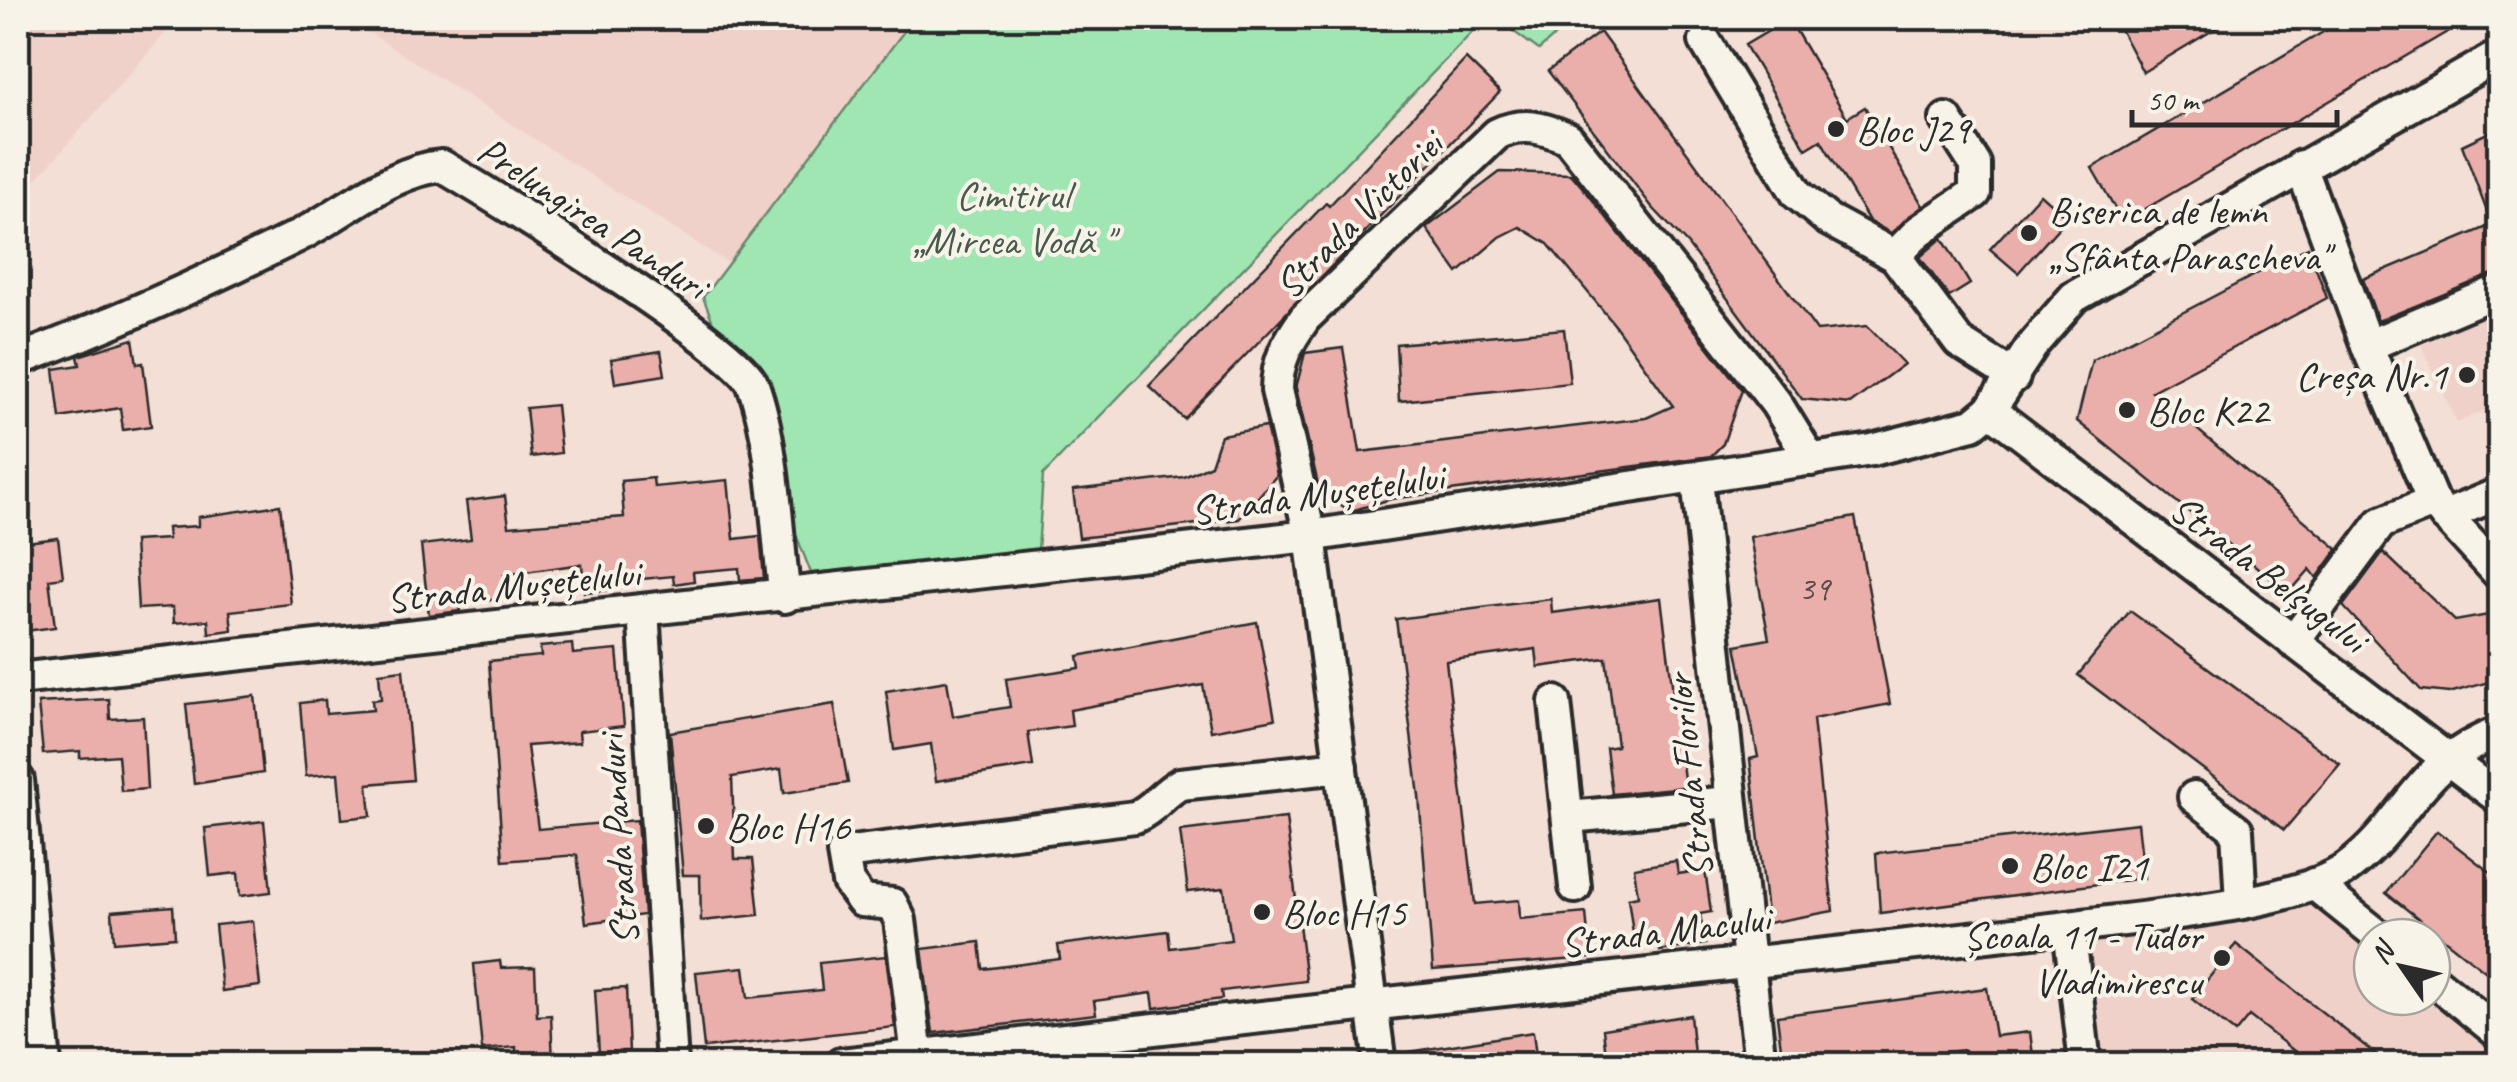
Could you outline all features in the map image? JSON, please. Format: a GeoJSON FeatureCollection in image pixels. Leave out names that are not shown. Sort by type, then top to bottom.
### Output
{"type":"FeatureCollection","features":[{"type":"Feature","properties":{"kind":"street"},"geometry":{"type":"LineString","coordinates":[[1705,41],[1797,194],[1827,218],[1895,256],[1958,342],[2014,377]]}},
{"type":"Feature","properties":{"kind":"street","name":"Strada Mușețelului"},"geometry":{"type":"LineString","coordinates":[[18,680],[1310,536],[1697,479],[1954,431],[1990,410],[2034,343],[2074,297],[2500,55]]}},
{"type":"Feature","properties":{"kind":"street"},"geometry":{"type":"LineString","coordinates":[[1895,256],[1919,231],[1974,193],[1975,164],[1946,119]]}},
{"type":"Feature","properties":{"kind":"street","name":"Strada Victoriei"},"geometry":{"type":"LineString","coordinates":[[1380,1064],[1310,536],[1277,390],[1277,366],[1288,341],[1305,318],[1497,134],[1516,126],[1542,127],[1568,138],[1776,403],[1811,460]]}},
{"type":"Feature","properties":{"kind":"street","name":"Prelungirea Panduri"},"geometry":{"type":"LineString","coordinates":[[18,360],[82,336],[300,235],[408,175],[442,166],[692,329],[744,369],[752,383],[764,440],[784,596]]}},
{"type":"Feature","properties":{"kind":"street"},"geometry":{"type":"LineString","coordinates":[[2300,166],[2367,346],[2439,509],[2500,575]]}},
{"type":"Feature","properties":{"kind":"street"},"geometry":{"type":"LineString","coordinates":[[2367,346],[2500,290]]}},
{"type":"Feature","properties":{"kind":"street","name":"Strada Belșugului"},"geometry":{"type":"LineString","coordinates":[[1990,410],[2500,799]]}},
{"type":"Feature","properties":{"kind":"street","name":"Strada Florilor"},"geometry":{"type":"LineString","coordinates":[[1697,479],[1760,1064]]}},
{"type":"Feature","properties":{"kind":"street"},"geometry":{"type":"LineString","coordinates":[[2292,642],[2381,523],[2500,493]]}},
{"type":"Feature","properties":{"kind":"street","name":"Strada Panduri"},"geometry":{"type":"LineString","coordinates":[[642,610],[672,1064]]}},
{"type":"Feature","properties":{"kind":"street"},"geometry":{"type":"LineString","coordinates":[[1556,702],[1575,886]]}},
{"type":"Feature","properties":{"kind":"street"},"geometry":{"type":"LineString","coordinates":[[2446,758],[2500,732]]}},
{"type":"Feature","properties":{"kind":"street","name":"Strada Macului"},"geometry":{"type":"LineString","coordinates":[[841,1064],[2070,927],[2241,903],[2314,884],[2346,869],[2446,758]]}},
{"type":"Feature","properties":{"kind":"street"},"geometry":{"type":"LineString","coordinates":[[917,1056],[900,920],[892,904],[862,901],[848,882],[842,853],[1134,817],[1152,810],[1163,794],[1180,784],[1341,767]]}},
{"type":"Feature","properties":{"kind":"street"},"geometry":{"type":"LineString","coordinates":[[18,780],[45,1064]]}},
{"type":"Feature","properties":{"kind":"street"},"geometry":{"type":"LineString","coordinates":[[2194,797],[2237,830],[2241,903]]}},
{"type":"Feature","properties":{"kind":"street"},"geometry":{"type":"LineString","coordinates":[[1569,817],[1731,802]]}},
{"type":"Feature","properties":{"kind":"street"},"geometry":{"type":"LineString","coordinates":[[2314,884],[2355,917]]}},
{"type":"Feature","properties":{"kind":"street"},"geometry":{"type":"LineString","coordinates":[[2070,927],[2085,1064]]}},
{"type":"Feature","properties":{"kind":"street"},"geometry":{"type":"LineString","coordinates":[[2452,995],[2500,1034]]}},
{"type":"Feature","properties":{"kind":"shaded area"},"geometry":{"type":"Polygon","coordinates":[[[18,18],[179,18],[18,200],[18,18]]]}},
{"type":"Feature","properties":{"kind":"shaded area"},"geometry":{"type":"Polygon","coordinates":[[[346,18],[1410,18],[776,294],[346,18]]]}},
{"type":"Feature","properties":{"kind":"shaded area","name":"Creșa Nr.1"},"geometry":{"type":"Polygon","coordinates":[[[2499,310],[2499,404],[2457,423],[2421,345],[2499,310]]]}},
{"type":"Feature","properties":{"kind":"shaded area","name":"Școala 11 - Tudor Vladimirescu"},"geometry":{"type":"Polygon","coordinates":[[[2314,884],[2352,919],[2352,1017],[2452,1017],[2452,1008],[2499,1034],[2499,1064],[2085,1064],[2069,927],[2314,884]]]}},
{"type":"Feature","properties":{"kind":"green space","name":"Cimitirul „Mircea Vodă \""},"geometry":{"type":"Polygon","coordinates":[[[914,18],[1486,18],[1043,475],[1038,551],[811,573],[703,297],[914,18]]]}},
{"type":"Feature","properties":{"kind":"green space"},"geometry":{"type":"Polygon","coordinates":[[[1495,18],[1575,18],[1539,50],[1495,18]]]}},
{"type":"Feature","properties":{"kind":"building"},"geometry":{"type":"Polygon","coordinates":[[[2114,18],[2233,18],[2143,72],[2114,18]]]}},
{"type":"Feature","properties":{"kind":"building"},"geometry":{"type":"Polygon","coordinates":[[[2347,18],[2471,18],[2123,222],[2092,168],[2347,18]]]}},
{"type":"Feature","properties":{"kind":"building","name":"Bloc J29"},"geometry":{"type":"Polygon","coordinates":[[[1789,19],[1847,118],[1865,107],[1923,206],[1891,233],[1869,221],[1821,140],[1806,149],[1745,45],[1789,19]]]}},
{"type":"Feature","properties":{"kind":"building"},"geometry":{"type":"Polygon","coordinates":[[[1600,32],[1817,331],[1867,326],[1904,364],[1850,404],[1802,399],[1688,245],[1652,207],[1548,71],[1600,32]]]}},
{"type":"Feature","properties":{"kind":"building"},"geometry":{"type":"Polygon","coordinates":[[[1466,59],[1500,92],[1184,419],[1149,386],[1326,203],[1329,206],[1466,59]]]}},
{"type":"Feature","properties":{"kind":"building"},"geometry":{"type":"Polygon","coordinates":[[[2500,127],[2500,272],[2378,321],[2363,279],[2492,225],[2462,145],[2500,127]]]}},
{"type":"Feature","properties":{"kind":"building"},"geometry":{"type":"Polygon","coordinates":[[[1500,172],[1571,174],[1588,194],[1742,390],[1723,444],[1711,456],[1391,499],[1351,511],[1320,493],[1296,388],[1305,353],[1343,348],[1360,452],[1646,418],[1673,406],[1614,324],[1548,244],[1520,227],[1500,237],[1458,273],[1426,228],[1500,172]]]}},
{"type":"Feature","properties":{"kind":"building","name":"Biserica de lemn „Sfânta Parascheva\""},"geometry":{"type":"Polygon","coordinates":[[[2040,194],[2067,218],[2018,273],[1990,249],[2040,194]]]}},
{"type":"Feature","properties":{"kind":"building"},"geometry":{"type":"Polygon","coordinates":[[[1942,238],[1970,284],[1949,297],[1920,257],[1942,238]]]}},
{"type":"Feature","properties":{"kind":"building","name":"Bloc K22"},"geometry":{"type":"Polygon","coordinates":[[[2308,247],[2327,298],[2152,391],[2338,549],[2317,578],[2310,569],[2289,593],[2077,421],[2092,360],[2308,247]]]}},
{"type":"Feature","properties":{"kind":"building"},"geometry":{"type":"Polygon","coordinates":[[[1564,329],[1570,383],[1399,401],[1396,344],[1564,329]]]}},
{"type":"Feature","properties":{"kind":"building"},"geometry":{"type":"Polygon","coordinates":[[[133,339],[137,364],[143,363],[151,426],[123,430],[120,408],[60,418],[54,369],[80,365],[78,356],[133,339]]]}},
{"type":"Feature","properties":{"kind":"building"},"geometry":{"type":"Polygon","coordinates":[[[661,351],[665,375],[615,383],[611,359],[661,351]]]}},
{"type":"Feature","properties":{"kind":"building"},"geometry":{"type":"Polygon","coordinates":[[[556,405],[561,453],[531,457],[526,408],[556,405]]]}},
{"type":"Feature","properties":{"kind":"building"},"geometry":{"type":"Polygon","coordinates":[[[1266,427],[1277,475],[1239,519],[1079,538],[1073,490],[1184,477],[1211,465],[1221,435],[1266,427]]]}},
{"type":"Feature","properties":{"kind":"building"},"geometry":{"type":"Polygon","coordinates":[[[653,478],[654,487],[728,480],[734,539],[760,536],[764,578],[740,580],[739,568],[693,572],[694,581],[674,584],[673,576],[610,582],[610,590],[584,592],[582,564],[504,575],[507,598],[459,604],[460,611],[429,615],[421,545],[471,539],[466,501],[505,496],[509,526],[624,517],[621,481],[653,478]]]}},
{"type":"Feature","properties":{"kind":"building"},"geometry":{"type":"Polygon","coordinates":[[[280,505],[291,604],[230,611],[232,630],[209,633],[208,620],[174,623],[173,607],[138,609],[134,541],[168,539],[167,528],[198,526],[198,517],[280,505]]]}},
{"type":"Feature","properties":{"kind":"building"},"geometry":{"type":"Polygon","coordinates":[[[1855,517],[1890,704],[1813,719],[1833,911],[1768,923],[1750,759],[1758,757],[1736,645],[1769,639],[1750,537],[1855,517]]]}},
{"type":"Feature","properties":{"kind":"building"},"geometry":{"type":"Polygon","coordinates":[[[58,538],[63,577],[49,579],[55,627],[18,632],[18,543],[58,538]]]}},
{"type":"Feature","properties":{"kind":"building"},"geometry":{"type":"Polygon","coordinates":[[[2383,552],[2455,621],[2500,613],[2500,679],[2449,693],[2421,690],[2343,606],[2383,552]]]}},
{"type":"Feature","properties":{"kind":"building"},"geometry":{"type":"Polygon","coordinates":[[[1661,598],[1685,787],[1612,794],[1606,748],[1617,746],[1606,658],[1538,667],[1536,649],[1446,661],[1475,904],[1519,900],[1520,919],[1586,913],[1590,958],[1433,970],[1419,796],[1396,619],[1551,599],[1552,613],[1661,598]]]}},
{"type":"Feature","properties":{"kind":"building"},"geometry":{"type":"Polygon","coordinates":[[[2130,611],[2340,764],[2284,830],[2078,675],[2130,611]]]}},
{"type":"Feature","properties":{"kind":"building"},"geometry":{"type":"Polygon","coordinates":[[[1257,622],[1275,719],[1211,731],[1203,685],[1070,710],[1072,726],[1028,732],[1033,766],[936,781],[931,744],[894,750],[886,691],[947,681],[953,716],[1010,707],[1006,679],[1080,668],[1078,656],[1257,622]]]}},
{"type":"Feature","properties":{"kind":"building"},"geometry":{"type":"Polygon","coordinates":[[[572,644],[573,654],[617,650],[624,726],[579,731],[580,742],[527,746],[538,829],[637,820],[644,915],[586,923],[577,855],[503,861],[489,661],[541,656],[540,647],[572,644]]]}},
{"type":"Feature","properties":{"kind":"building"},"geometry":{"type":"Polygon","coordinates":[[[403,670],[413,780],[368,784],[371,816],[342,819],[338,773],[306,776],[300,703],[325,700],[326,714],[373,710],[372,700],[381,699],[379,673],[403,670]]]}},
{"type":"Feature","properties":{"kind":"building"},"geometry":{"type":"Polygon","coordinates":[[[255,696],[263,773],[194,784],[186,704],[255,696]]]}},
{"type":"Feature","properties":{"kind":"building"},"geometry":{"type":"Polygon","coordinates":[[[109,699],[110,719],[143,717],[147,789],[121,791],[118,755],[80,758],[80,751],[43,754],[38,703],[109,699]]]}},
{"type":"Feature","properties":{"kind":"building","name":"Bloc H16"},"geometry":{"type":"Polygon","coordinates":[[[834,704],[848,783],[784,793],[781,769],[732,777],[735,859],[753,859],[759,915],[701,921],[700,875],[683,875],[670,732],[834,704]]]}},
{"type":"Feature","properties":{"kind":"building","name":"Bloc H15"},"geometry":{"type":"Polygon","coordinates":[[[1286,818],[1306,981],[1221,991],[1222,999],[1154,1008],[1152,993],[1094,1001],[1096,1014],[933,1033],[922,949],[980,942],[983,969],[1060,959],[1058,945],[1168,931],[1170,948],[1231,940],[1224,888],[1188,892],[1180,831],[1286,818]]]}},
{"type":"Feature","properties":{"kind":"building"},"geometry":{"type":"Polygon","coordinates":[[[264,821],[271,892],[240,896],[238,873],[210,876],[205,828],[264,821]]]}},
{"type":"Feature","properties":{"kind":"building","name":"Bloc I21"},"geometry":{"type":"Polygon","coordinates":[[[2138,823],[2144,878],[1880,913],[1876,853],[2138,823]]]}},
{"type":"Feature","properties":{"kind":"building"},"geometry":{"type":"Polygon","coordinates":[[[2437,831],[2500,880],[2500,983],[2452,945],[2452,917],[2416,917],[2386,893],[2437,831]]]}},
{"type":"Feature","properties":{"kind":"building"},"geometry":{"type":"Polygon","coordinates":[[[1676,861],[1678,874],[1705,870],[1711,912],[1700,914],[1705,944],[1660,951],[1658,937],[1634,940],[1628,898],[1638,896],[1634,868],[1676,861]]]}},
{"type":"Feature","properties":{"kind":"building"},"geometry":{"type":"Polygon","coordinates":[[[173,906],[175,937],[114,942],[112,911],[173,906]]]}},
{"type":"Feature","properties":{"kind":"building"},"geometry":{"type":"Polygon","coordinates":[[[253,921],[260,986],[222,991],[215,925],[253,921]]]}},
{"type":"Feature","properties":{"kind":"building"},"geometry":{"type":"Polygon","coordinates":[[[2236,944],[2388,1064],[2311,1064],[2249,1016],[2235,1033],[2192,999],[2236,944]]]}},
{"type":"Feature","properties":{"kind":"building"},"geometry":{"type":"Polygon","coordinates":[[[886,956],[895,1027],[704,1048],[696,972],[744,967],[748,998],[822,990],[819,963],[886,956]]]}},
{"type":"Feature","properties":{"kind":"building"},"geometry":{"type":"Polygon","coordinates":[[[500,961],[501,968],[535,967],[537,1016],[551,1015],[553,1064],[516,1064],[516,1047],[482,1050],[474,964],[500,961]]]}},
{"type":"Feature","properties":{"kind":"building"},"geometry":{"type":"Polygon","coordinates":[[[626,988],[629,1051],[599,1053],[595,990],[626,988]]]}},
{"type":"Feature","properties":{"kind":"building"},"geometry":{"type":"Polygon","coordinates":[[[1987,988],[1995,1036],[2030,1032],[2034,1064],[1966,1064],[1964,1050],[1833,1064],[1783,1064],[1777,1016],[1987,988]]]}},
{"type":"Feature","properties":{"kind":"building"},"geometry":{"type":"Polygon","coordinates":[[[1690,1015],[1695,1064],[1607,1064],[1603,1029],[1690,1015]]]}},
{"type":"Feature","properties":{"kind":"building"},"geometry":{"type":"Polygon","coordinates":[[[1533,1032],[1537,1064],[1410,1064],[1409,1052],[1533,1032]]]}},
{"type":"Feature","properties":{"kind":"place","name":"Bloc J29"},"geometry":{"type":"Point","coordinates":[1836,129]}},
{"type":"Feature","properties":{"kind":"place","name":"Biserica de lemn „Sfânta Parascheva\""},"geometry":{"type":"Point","coordinates":[2029,233]}},
{"type":"Feature","properties":{"kind":"place","name":"Creșa Nr.1"},"geometry":{"type":"Point","coordinates":[2467,375]}},
{"type":"Feature","properties":{"kind":"place","name":"Bloc K22"},"geometry":{"type":"Point","coordinates":[2127,410]}},
{"type":"Feature","properties":{"kind":"place","name":"Bloc H16"},"geometry":{"type":"Point","coordinates":[706,826]}},
{"type":"Feature","properties":{"kind":"place","name":"Bloc I21"},"geometry":{"type":"Point","coordinates":[2010,866]}},
{"type":"Feature","properties":{"kind":"place","name":"Bloc H15"},"geometry":{"type":"Point","coordinates":[1262,912]}},
{"type":"Feature","properties":{"kind":"place","name":"Școala 11 - Tudor Vladimirescu"},"geometry":{"type":"Point","coordinates":[2222,958]}}]}
